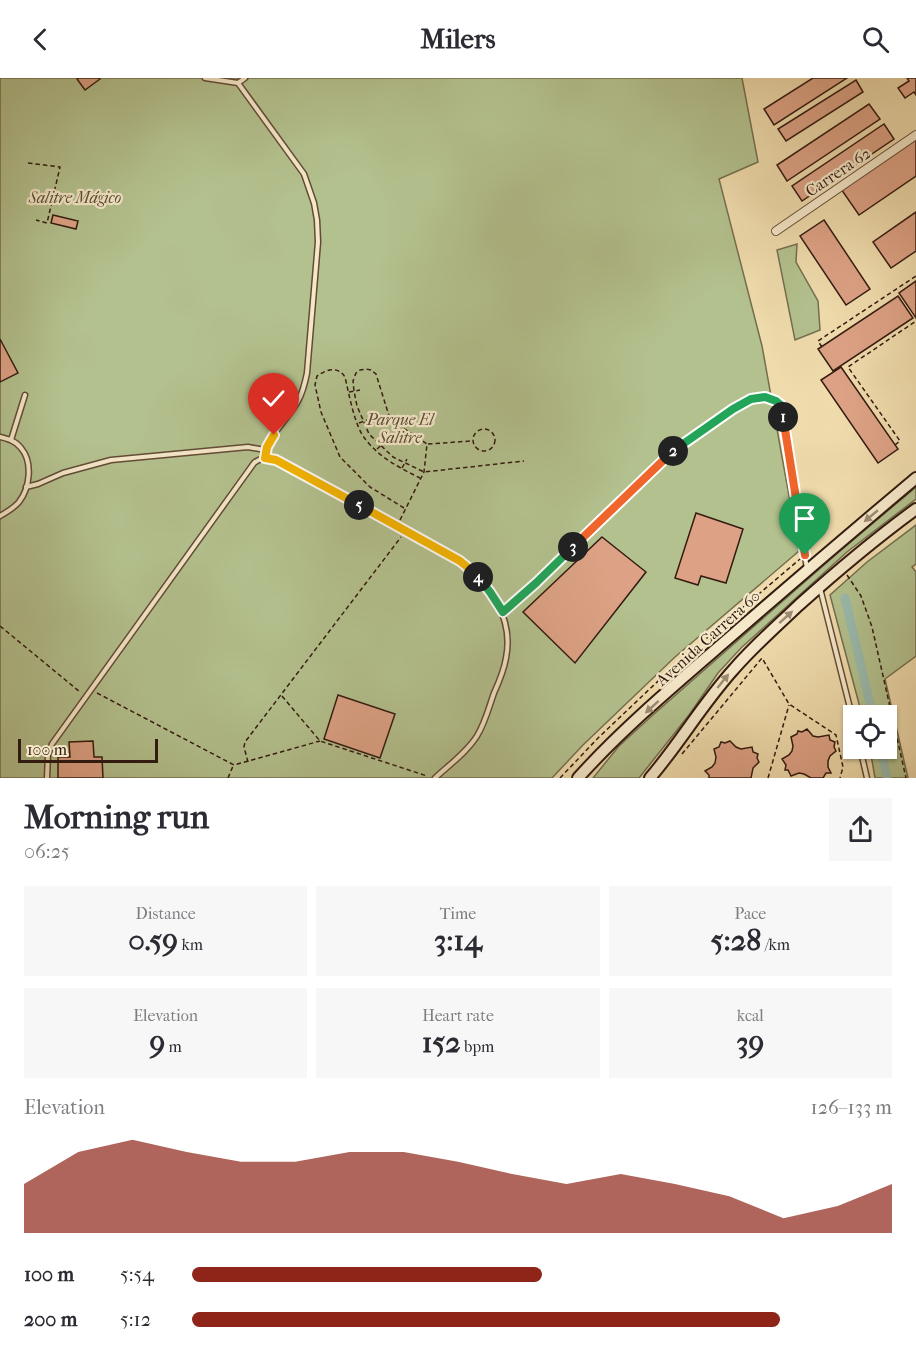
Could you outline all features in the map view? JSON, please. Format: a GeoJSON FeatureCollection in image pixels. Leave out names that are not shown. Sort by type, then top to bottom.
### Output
{"type":"FeatureCollection","features":[{"type":"Feature","properties":{"kind":"main road","name":"Avenida Carrera 60"},"geometry":{"type":"LineString","coordinates":[[578,778],[643,716],[807,570],[916,478]]}},
{"type":"Feature","properties":{"kind":"main road"},"geometry":{"type":"LineString","coordinates":[[650,778],[675,748],[703,706],[761,640],[880,535],[916,509]]}},
{"type":"Feature","properties":{"kind":"street","name":"Carrera 62"},"geometry":{"type":"LineString","coordinates":[[776,231],[916,135]]}},
{"type":"Feature","properties":{"kind":"lane"},"geometry":{"type":"LineString","coordinates":[[205,78],[237,84],[304,174],[317,220],[318,242],[309,358],[304,386],[298,402],[274,435],[266,450],[265,458]]}},
{"type":"Feature","properties":{"kind":"lane"},"geometry":{"type":"LineString","coordinates":[[237,84],[245,78]]}},
{"type":"Feature","properties":{"kind":"lane"},"geometry":{"type":"LineString","coordinates":[[11,440],[25,395]]}},
{"type":"Feature","properties":{"kind":"lane"},"geometry":{"type":"LineString","coordinates":[[503,612],[545,575],[669,454],[733,409],[751,399],[765,397],[781,405],[807,570]]}},
{"type":"Feature","properties":{"kind":"lane"},"geometry":{"type":"LineString","coordinates":[[0,437],[11,440],[21,448],[28,465],[26,487],[18,503],[0,516]]}},
{"type":"Feature","properties":{"kind":"lane"},"geometry":{"type":"LineString","coordinates":[[26,487],[63,472],[111,460],[248,447],[266,450]]}},
{"type":"Feature","properties":{"kind":"lane"},"geometry":{"type":"LineString","coordinates":[[47,778],[48,754],[52,744],[254,463],[265,458],[276,460],[460,561],[490,592],[503,612],[508,634],[506,659],[486,717],[477,736],[434,778]]}},
{"type":"Feature","properties":{"kind":"lane"},"geometry":{"type":"LineString","coordinates":[[820,587],[849,705]]}},
{"type":"Feature","properties":{"kind":"lane"},"geometry":{"type":"LineString","coordinates":[[863,759],[867,778]]}},
{"type":"Feature","properties":{"kind":"path"},"geometry":{"type":"LineString","coordinates":[[28,162],[60,167],[48,223],[38,220]]}},
{"type":"Feature","properties":{"kind":"path"},"geometry":{"type":"LineString","coordinates":[[822,347],[818,341],[916,276]]}},
{"type":"Feature","properties":{"kind":"path"},"geometry":{"type":"LineString","coordinates":[[848,367],[916,321]]}},
{"type":"Feature","properties":{"kind":"path"},"geometry":{"type":"LineString","coordinates":[[845,363],[900,441],[895,446]]}},
{"type":"Feature","properties":{"kind":"path"},"geometry":{"type":"LineString","coordinates":[[473,441],[427,444],[390,419],[376,374],[366,369],[356,373],[352,381],[357,406],[369,434],[393,457],[424,472],[524,460]]}},
{"type":"Feature","properties":{"kind":"path"},"geometry":{"type":"LineString","coordinates":[[405,508],[370,487],[340,458],[321,412],[315,385],[317,376],[327,370],[338,370],[343,373],[351,407],[364,439],[388,462],[420,479]]}},
{"type":"Feature","properties":{"kind":"path"},"geometry":{"type":"LineString","coordinates":[[348,392],[360,390]]}},
{"type":"Feature","properties":{"kind":"path"},"geometry":{"type":"LineString","coordinates":[[358,424],[367,420]]}},
{"type":"Feature","properties":{"kind":"path"},"geometry":{"type":"LineString","coordinates":[[481,429],[492,431],[495,438],[492,448],[486,451],[478,450],[473,441],[475,433],[481,429]]}},
{"type":"Feature","properties":{"kind":"path"},"geometry":{"type":"LineString","coordinates":[[376,450],[385,442]]}},
{"type":"Feature","properties":{"kind":"path"},"geometry":{"type":"LineString","coordinates":[[397,526],[424,472],[427,444]]}},
{"type":"Feature","properties":{"kind":"path"},"geometry":{"type":"LineString","coordinates":[[402,469],[407,459]]}},
{"type":"Feature","properties":{"kind":"path"},"geometry":{"type":"LineString","coordinates":[[248,762],[245,742],[406,531]]}},
{"type":"Feature","properties":{"kind":"path"},"geometry":{"type":"LineString","coordinates":[[560,778],[598,738],[674,666],[805,555]]}},
{"type":"Feature","properties":{"kind":"path"},"geometry":{"type":"LineString","coordinates":[[847,574],[861,596],[872,627],[906,778]]}},
{"type":"Feature","properties":{"kind":"path"},"geometry":{"type":"LineString","coordinates":[[0,626],[85,697]]}},
{"type":"Feature","properties":{"kind":"path"},"geometry":{"type":"LineString","coordinates":[[678,760],[762,658],[789,704],[836,735],[843,767],[840,778]]}},
{"type":"Feature","properties":{"kind":"path"},"geometry":{"type":"LineString","coordinates":[[91,689],[234,765],[320,741]]}},
{"type":"Feature","properties":{"kind":"path"},"geometry":{"type":"LineString","coordinates":[[281,695],[320,741],[434,778]]}},
{"type":"Feature","properties":{"kind":"path"},"geometry":{"type":"LineString","coordinates":[[768,778],[789,704]]}},
{"type":"Feature","properties":{"kind":"path"},"geometry":{"type":"LineString","coordinates":[[228,778],[234,765]]}},
{"type":"Feature","properties":{"kind":"green space","name":"Parque El Salitre"},"geometry":{"type":"Polygon","coordinates":[[[0,78],[742,78],[758,162],[719,179],[762,346],[799,551],[675,657],[552,778],[0,778],[0,78]]]}},
{"type":"Feature","properties":{"kind":"green space"},"geometry":{"type":"Polygon","coordinates":[[[797,244],[796,262],[818,301],[820,330],[795,340],[777,250],[797,244]]]}},
{"type":"Feature","properties":{"kind":"green space"},"geometry":{"type":"Polygon","coordinates":[[[916,487],[916,499],[847,552],[741,648],[718,673],[689,715],[639,778],[593,778],[619,746],[654,714],[916,487]]]}},
{"type":"Feature","properties":{"kind":"green space"},"geometry":{"type":"Polygon","coordinates":[[[916,525],[916,564],[912,567],[916,572],[916,656],[885,679],[891,705],[859,705],[830,595],[867,562],[916,525]]]}},
{"type":"Feature","properties":{"kind":"green space"},"geometry":{"type":"Polygon","coordinates":[[[897,731],[908,778],[875,778],[872,759],[897,759],[897,731]]]}},
{"type":"Feature","properties":{"kind":"building"},"geometry":{"type":"Polygon","coordinates":[[[813,78],[847,78],[774,125],[764,109],[813,78]]]}},
{"type":"Feature","properties":{"kind":"building"},"geometry":{"type":"Polygon","coordinates":[[[907,78],[916,78],[916,95],[914,92],[905,98],[898,88],[909,81],[907,78]]]}},
{"type":"Feature","properties":{"kind":"building"},"geometry":{"type":"Polygon","coordinates":[[[77,79],[100,79],[85,90],[77,79]]]}},
{"type":"Feature","properties":{"kind":"building"},"geometry":{"type":"Polygon","coordinates":[[[856,80],[863,92],[786,141],[778,129],[856,80]]]}},
{"type":"Feature","properties":{"kind":"building"},"geometry":{"type":"Polygon","coordinates":[[[869,104],[880,119],[787,181],[777,165],[869,104]]]}},
{"type":"Feature","properties":{"kind":"building"},"geometry":{"type":"Polygon","coordinates":[[[884,124],[894,139],[802,201],[792,186],[884,124]]]}},
{"type":"Feature","properties":{"kind":"building"},"geometry":{"type":"Polygon","coordinates":[[[916,137],[916,176],[859,215],[841,189],[916,137]]]}},
{"type":"Feature","properties":{"kind":"building"},"geometry":{"type":"Polygon","coordinates":[[[916,212],[916,251],[891,268],[873,242],[916,212]]]}},
{"type":"Feature","properties":{"kind":"building"},"geometry":{"type":"Polygon","coordinates":[[[53,215],[78,221],[76,229],[51,223],[53,215]]]}},
{"type":"Feature","properties":{"kind":"building"},"geometry":{"type":"Polygon","coordinates":[[[824,220],[870,289],[846,305],[800,236],[824,220]]]}},
{"type":"Feature","properties":{"kind":"building"},"geometry":{"type":"Polygon","coordinates":[[[916,281],[916,318],[899,293],[916,281]]]}},
{"type":"Feature","properties":{"kind":"building"},"geometry":{"type":"Polygon","coordinates":[[[898,296],[913,318],[833,371],[818,349],[898,296]]]}},
{"type":"Feature","properties":{"kind":"building"},"geometry":{"type":"Polygon","coordinates":[[[0,339],[18,373],[0,382],[0,339]]]}},
{"type":"Feature","properties":{"kind":"building"},"geometry":{"type":"Polygon","coordinates":[[[841,367],[898,449],[878,463],[821,380],[841,367]]]}},
{"type":"Feature","properties":{"kind":"building"},"geometry":{"type":"Polygon","coordinates":[[[696,513],[743,529],[726,583],[701,576],[698,585],[675,578],[696,513]]]}},
{"type":"Feature","properties":{"kind":"building"},"geometry":{"type":"Polygon","coordinates":[[[602,537],[646,572],[575,663],[523,612],[602,537]]]}},
{"type":"Feature","properties":{"kind":"building"},"geometry":{"type":"Polygon","coordinates":[[[338,695],[395,714],[380,758],[324,739],[338,695]]]}},
{"type":"Feature","properties":{"kind":"building"},"geometry":{"type":"Polygon","coordinates":[[[807,729],[813,736],[829,735],[830,740],[835,742],[836,751],[828,761],[831,773],[826,773],[823,778],[811,778],[799,773],[791,776],[788,770],[785,770],[786,765],[782,759],[792,751],[791,737],[798,731],[802,732],[807,729]]]}},
{"type":"Feature","properties":{"kind":"building"},"geometry":{"type":"Polygon","coordinates":[[[93,741],[94,757],[102,757],[103,778],[58,778],[58,757],[70,757],[69,742],[93,741]]]}},
{"type":"Feature","properties":{"kind":"building"},"geometry":{"type":"Polygon","coordinates":[[[730,741],[741,749],[752,747],[753,752],[758,754],[759,762],[753,768],[751,778],[709,778],[705,771],[715,763],[714,749],[719,747],[721,742],[730,741]]]}},
{"type":"Feature","properties":{"kind":"waterway"},"geometry":{"type":"LineString","coordinates":[[845,598],[870,705]]}},
{"type":"Feature","properties":{"kind":"waterway"},"geometry":{"type":"LineString","coordinates":[[883,759],[887,778]]}},
{"type":"Feature","properties":{"kind":"route"},"geometry":{"type":"LineString","coordinates":[[274,435],[267,447],[265,458],[276,460],[460,561],[490,592],[503,612],[669,454],[733,409],[751,399],[765,397],[781,405],[805,555]]}},
{"type":"Feature","properties":{"kind":"park label","name":"Salitre Mágico"},"geometry":{"type":"Point","coordinates":[75,197]}}]}
